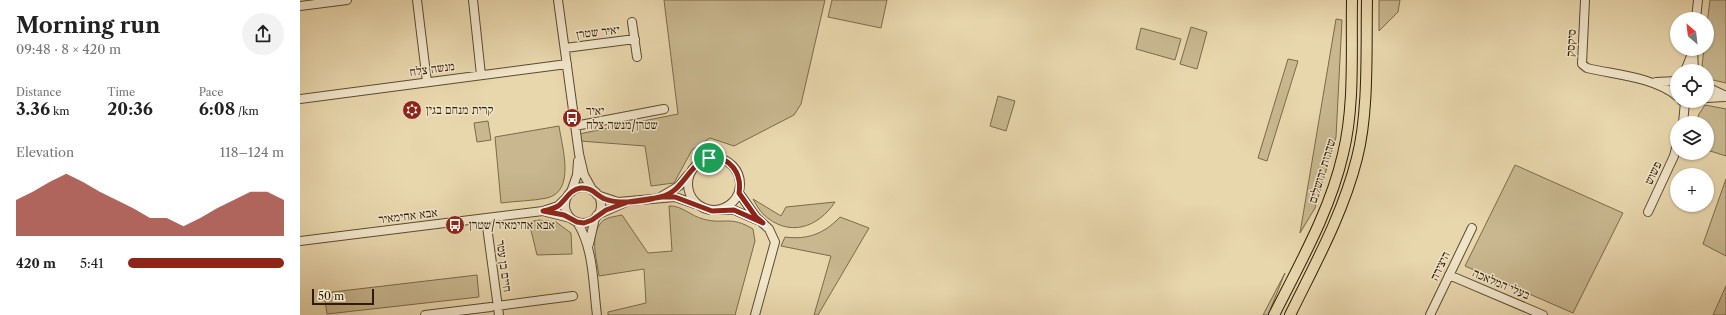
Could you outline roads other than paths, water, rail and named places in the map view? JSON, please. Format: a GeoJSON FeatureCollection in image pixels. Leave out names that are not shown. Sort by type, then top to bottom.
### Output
{"type":"FeatureCollection","features":[{"type":"Feature","properties":{"kind":"main road","name":"שדרות ירושלים"},"geometry":{"type":"LineString","coordinates":[[1274,315],[1319,224],[1343,154],[1349,104],[1352,0]]}},
{"type":"Feature","properties":{"kind":"main road"},"geometry":{"type":"LineString","coordinates":[[1290,315],[1332,230],[1358,157],[1364,105],[1367,0]]}},
{"type":"Feature","properties":{"kind":"street"},"geometry":{"type":"LineString","coordinates":[[300,6],[347,0]]}},
{"type":"Feature","properties":{"kind":"street"},"geometry":{"type":"LineString","coordinates":[[417,0],[427,82]]}},
{"type":"Feature","properties":{"kind":"street"},"geometry":{"type":"LineString","coordinates":[[473,0],[481,75]]}},
{"type":"Feature","properties":{"kind":"street","name":"יאיר שטרן"},"geometry":{"type":"LineString","coordinates":[[558,0],[579,154],[584,175],[595,193]]}},
{"type":"Feature","properties":{"kind":"street","name":"סיקסק"},"geometry":{"type":"LineString","coordinates":[[1585,0],[1582,64],[1587,68],[1650,82],[1670,91]]}},
{"type":"Feature","properties":{"kind":"street"},"geometry":{"type":"LineString","coordinates":[[1697,12],[1698,0]]}},
{"type":"Feature","properties":{"kind":"street","name":"יאיר שטרן"},"geometry":{"type":"LineString","coordinates":[[632,22],[637,58]]}},
{"type":"Feature","properties":{"kind":"street","name":"יאיר שטרן"},"geometry":{"type":"LineString","coordinates":[[565,48],[634,39]]}},
{"type":"Feature","properties":{"kind":"street","name":"מנשה צלח"},"geometry":{"type":"LineString","coordinates":[[300,99],[567,64]]}},
{"type":"Feature","properties":{"kind":"street","name":"סיקסק"},"geometry":{"type":"LineString","coordinates":[[1650,82],[1670,82]]}},
{"type":"Feature","properties":{"kind":"street"},"geometry":{"type":"LineString","coordinates":[[1714,91],[1726,97]]}},
{"type":"Feature","properties":{"kind":"street"},"geometry":{"type":"LineString","coordinates":[[1714,98],[1726,97]]}},
{"type":"Feature","properties":{"kind":"street"},"geometry":{"type":"LineString","coordinates":[[575,126],[664,109]]}},
{"type":"Feature","properties":{"kind":"street","name":"יאיר שטרן"},"geometry":{"type":"LineString","coordinates":[[569,195],[577,175],[579,154]]}},
{"type":"Feature","properties":{"kind":"street"},"geometry":{"type":"LineString","coordinates":[[662,197],[680,186],[700,161],[713,158],[724,160],[732,166],[738,174],[740,183],[739,193],[732,203],[722,210]]}},
{"type":"Feature","properties":{"kind":"street","name":"פשוש"},"geometry":{"type":"LineString","coordinates":[[1648,212],[1672,160]]}},
{"type":"Feature","properties":{"kind":"street"},"geometry":{"type":"LineString","coordinates":[[689,174],[687,187],[688,193],[695,204]]}},
{"type":"Feature","properties":{"kind":"street"},"geometry":{"type":"LineString","coordinates":[[597,315],[589,251],[585,238],[565,206],[569,195],[579,188],[595,193],[606,200],[628,202],[662,197],[682,198],[703,209],[742,213],[763,223]]}},
{"type":"Feature","properties":{"kind":"street"},"geometry":{"type":"LineString","coordinates":[[589,251],[590,231],[600,205],[595,193]]}},
{"type":"Feature","properties":{"kind":"street"},"geometry":{"type":"LineString","coordinates":[[739,193],[756,217],[770,228],[775,242],[755,315]]}},
{"type":"Feature","properties":{"kind":"street","name":"אבא אחימאיר"},"geometry":{"type":"LineString","coordinates":[[300,241],[543,211],[558,206],[569,195]]}},
{"type":"Feature","properties":{"kind":"street"},"geometry":{"type":"LineString","coordinates":[[573,220],[588,222],[628,202]]}},
{"type":"Feature","properties":{"kind":"street","name":"אבא אחימאיר"},"geometry":{"type":"LineString","coordinates":[[543,211],[573,220]]}},
{"type":"Feature","properties":{"kind":"street","name":"חיים בן עטר"},"geometry":{"type":"LineString","coordinates":[[425,315],[496,309],[486,219]]}},
{"type":"Feature","properties":{"kind":"street","name":"היצירה"},"geometry":{"type":"LineString","coordinates":[[1430,315],[1472,228]]}},
{"type":"Feature","properties":{"kind":"street","name":"בעלי המלאכה"},"geometry":{"type":"LineString","coordinates":[[1450,275],[1543,315]]}},
{"type":"Feature","properties":{"kind":"street"},"geometry":{"type":"LineString","coordinates":[[496,309],[573,296]]}},
{"type":"Feature","properties":{"kind":"place","name":"קרית מנחם בגין"},"geometry":{"type":"Point","coordinates":[412,110]}},
{"type":"Feature","properties":{"kind":"place","name":"יאיר שטרן/מנשה צלח"},"geometry":{"type":"Point","coordinates":[572,118]}},
{"type":"Feature","properties":{"kind":"place","name":"אבא אחימאיר/שטרן"},"geometry":{"type":"Point","coordinates":[455,225]}}]}
